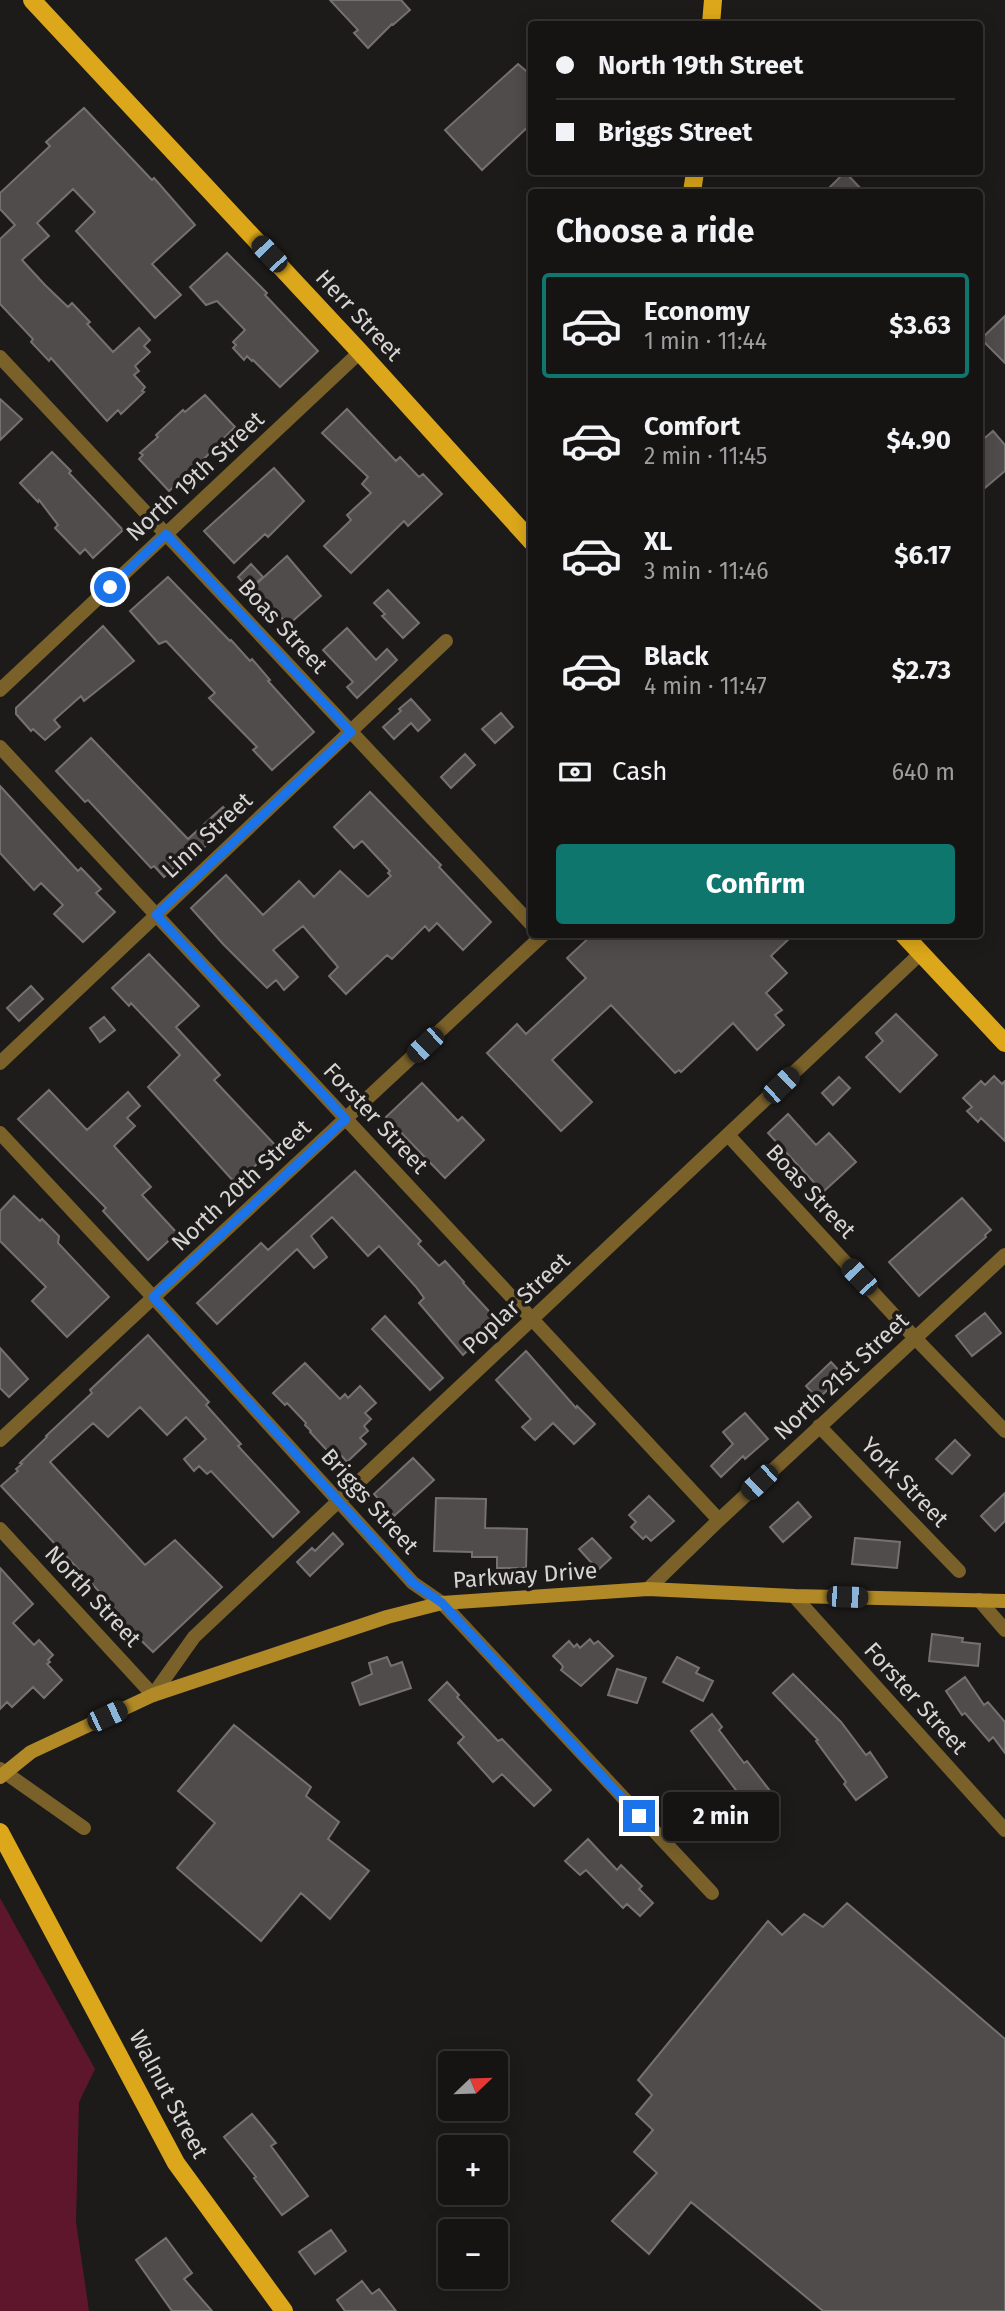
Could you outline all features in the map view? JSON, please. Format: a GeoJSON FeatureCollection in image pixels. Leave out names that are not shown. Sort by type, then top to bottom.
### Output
{"type":"FeatureCollection","features":[{"type":"Feature","properties":{"kind":"main road","name":"Herr Street"},"geometry":{"type":"LineString","coordinates":[[32,0],[360,352],[528,538]]}},
{"type":"Feature","properties":{"kind":"main road"},"geometry":{"type":"LineString","coordinates":[[711,21],[713,0]]}},
{"type":"Feature","properties":{"kind":"main road"},"geometry":{"type":"LineString","coordinates":[[907,938],[1005,1043]]}},
{"type":"Feature","properties":{"kind":"main road","name":"Walnut Street"},"geometry":{"type":"LineString","coordinates":[[0,1832],[176,2163],[284,2311]]}},
{"type":"Feature","properties":{"kind":"street","name":"North 19th Street"},"geometry":{"type":"LineString","coordinates":[[0,690],[360,352]]}},
{"type":"Feature","properties":{"kind":"street","name":"Boas Street"},"geometry":{"type":"LineString","coordinates":[[0,357],[528,920]]}},
{"type":"Feature","properties":{"kind":"street","name":"Linn Street"},"geometry":{"type":"LineString","coordinates":[[0,1063],[446,641]]}},
{"type":"Feature","properties":{"kind":"street","name":"Forster Street"},"geometry":{"type":"LineString","coordinates":[[0,747],[719,1520]]}},
{"type":"Feature","properties":{"kind":"street","name":"North 20th Street"},"geometry":{"type":"LineString","coordinates":[[0,1440],[346,1119],[535,938]]}},
{"type":"Feature","properties":{"kind":"street","name":"Poplar Street"},"geometry":{"type":"LineString","coordinates":[[153,1695],[194,1637],[921,953]]}},
{"type":"Feature","properties":{"kind":"street","name":"Briggs Street"},"geometry":{"type":"LineString","coordinates":[[0,1133],[413,1583],[442,1603],[712,1893]]}},
{"type":"Feature","properties":{"kind":"street","name":"Boas Street"},"geometry":{"type":"LineString","coordinates":[[728,1135],[915,1338],[1005,1431]]}},
{"type":"Feature","properties":{"kind":"street","name":"North 21st Street"},"geometry":{"type":"LineString","coordinates":[[648,1589],[819,1426],[1005,1255]]}},
{"type":"Feature","properties":{"kind":"street","name":"York Street"},"geometry":{"type":"LineString","coordinates":[[819,1426],[959,1571]]}},
{"type":"Feature","properties":{"kind":"street","name":"North Street"},"geometry":{"type":"LineString","coordinates":[[0,1529],[153,1695]]}},
{"type":"Feature","properties":{"kind":"street","name":"Parkway Drive"},"geometry":{"type":"LineString","coordinates":[[2,1773],[31,1752],[153,1695],[387,1617],[442,1603],[648,1589],[1005,1601]]}},
{"type":"Feature","properties":{"kind":"street","name":"Forster Street"},"geometry":{"type":"LineString","coordinates":[[794,1596],[1005,1830]]}},
{"type":"Feature","properties":{"kind":"street"},"geometry":{"type":"LineString","coordinates":[[979,1600],[1005,1630]]}},
{"type":"Feature","properties":{"kind":"street"},"geometry":{"type":"LineString","coordinates":[[2,1773],[85,1828]]}},
{"type":"Feature","properties":{"kind":"shaded area"},"geometry":{"type":"Polygon","coordinates":[[[0,1898],[95,2069],[79,2102],[76,2222],[89,2311],[0,2311],[0,1898]]]}},
{"type":"Feature","properties":{"kind":"building"},"geometry":{"type":"Polygon","coordinates":[[[330,0],[401,0],[410,10],[368,48],[354,33],[358,30],[330,0]]]}},
{"type":"Feature","properties":{"kind":"building"},"geometry":{"type":"Polygon","coordinates":[[[518,64],[528,73],[528,127],[482,170],[445,130],[518,64]]]}},
{"type":"Feature","properties":{"kind":"building"},"geometry":{"type":"Polygon","coordinates":[[[84,108],[152,180],[154,178],[195,225],[152,264],[181,295],[155,318],[76,231],[95,212],[73,189],[37,223],[49,236],[22,260],[45,285],[68,307],[72,303],[113,352],[139,328],[150,340],[144,346],[150,352],[135,366],[139,371],[134,375],[145,387],[142,391],[144,392],[121,414],[118,410],[107,421],[51,358],[49,361],[31,342],[33,339],[0,304],[0,239],[15,225],[0,209],[0,193],[50,146],[46,142],[84,108]]]}},
{"type":"Feature","properties":{"kind":"building"},"geometry":{"type":"Polygon","coordinates":[[[842,175],[848,175],[861,189],[828,189],[842,175]]]}},
{"type":"Feature","properties":{"kind":"building"},"geometry":{"type":"Polygon","coordinates":[[[227,253],[318,351],[280,387],[253,360],[247,356],[244,360],[233,348],[236,345],[233,342],[245,330],[217,301],[206,305],[190,287],[227,253]]]}},
{"type":"Feature","properties":{"kind":"building"},"geometry":{"type":"Polygon","coordinates":[[[1005,316],[1005,363],[983,341],[983,337],[1005,316]]]}},
{"type":"Feature","properties":{"kind":"building"},"geometry":{"type":"Polygon","coordinates":[[[205,395],[235,427],[169,491],[139,459],[143,455],[140,453],[183,410],[185,412],[205,395]]]}},
{"type":"Feature","properties":{"kind":"building"},"geometry":{"type":"Polygon","coordinates":[[[0,399],[22,419],[0,440],[0,399]]]}},
{"type":"Feature","properties":{"kind":"building"},"geometry":{"type":"Polygon","coordinates":[[[347,409],[396,461],[400,457],[419,477],[423,474],[442,494],[408,526],[404,521],[351,573],[324,546],[351,520],[347,515],[371,493],[362,484],[368,477],[322,433],[347,409]]]}},
{"type":"Feature","properties":{"kind":"building"},"geometry":{"type":"Polygon","coordinates":[[[993,431],[1005,445],[1005,471],[983,489],[983,439],[993,431]]]}},
{"type":"Feature","properties":{"kind":"building"},"geometry":{"type":"Polygon","coordinates":[[[52,452],[123,530],[93,558],[85,549],[80,554],[55,528],[58,525],[39,500],[38,502],[20,483],[52,452]]]}},
{"type":"Feature","properties":{"kind":"building"},"geometry":{"type":"Polygon","coordinates":[[[274,468],[304,501],[268,537],[265,534],[234,563],[204,531],[274,468]]]}},
{"type":"Feature","properties":{"kind":"building"},"geometry":{"type":"Polygon","coordinates":[[[287,556],[321,596],[288,625],[253,587],[287,556]]]}},
{"type":"Feature","properties":{"kind":"building"},"geometry":{"type":"Polygon","coordinates":[[[251,564],[263,577],[249,589],[238,577],[251,564]]]}},
{"type":"Feature","properties":{"kind":"building"},"geometry":{"type":"Polygon","coordinates":[[[168,577],[250,661],[252,659],[314,732],[272,770],[253,750],[257,747],[209,698],[215,693],[166,641],[159,644],[130,611],[168,577]]]}},
{"type":"Feature","properties":{"kind":"building"},"geometry":{"type":"Polygon","coordinates":[[[388,590],[419,623],[403,638],[382,616],[385,614],[374,603],[388,590]]]}},
{"type":"Feature","properties":{"kind":"building"},"geometry":{"type":"Polygon","coordinates":[[[103,626],[134,661],[84,701],[81,696],[54,720],[60,727],[45,740],[33,729],[31,731],[16,714],[16,708],[103,626]]]}},
{"type":"Feature","properties":{"kind":"building"},"geometry":{"type":"Polygon","coordinates":[[[347,628],[376,660],[387,649],[397,660],[357,698],[347,687],[353,682],[323,650],[347,628]]]}},
{"type":"Feature","properties":{"kind":"building"},"geometry":{"type":"Polygon","coordinates":[[[411,699],[430,720],[418,731],[411,723],[394,739],[383,727],[411,699]]]}},
{"type":"Feature","properties":{"kind":"building"},"geometry":{"type":"Polygon","coordinates":[[[501,713],[513,727],[495,743],[482,729],[501,713]]]}},
{"type":"Feature","properties":{"kind":"building"},"geometry":{"type":"Polygon","coordinates":[[[91,738],[188,839],[223,807],[235,820],[190,860],[186,856],[164,877],[154,866],[151,868],[88,800],[85,802],[56,771],[91,738]]]}},
{"type":"Feature","properties":{"kind":"building"},"geometry":{"type":"Polygon","coordinates":[[[465,754],[475,765],[451,788],[441,777],[465,754]]]}},
{"type":"Feature","properties":{"kind":"building"},"geometry":{"type":"Polygon","coordinates":[[[0,786],[78,871],[81,868],[101,889],[96,893],[115,912],[83,942],[54,914],[63,905],[41,883],[34,890],[0,853],[0,786]]]}},
{"type":"Feature","properties":{"kind":"building"},"geometry":{"type":"Polygon","coordinates":[[[370,792],[441,865],[439,867],[491,922],[463,950],[437,923],[429,931],[425,926],[392,959],[387,955],[346,994],[329,976],[338,967],[303,926],[273,950],[298,977],[284,990],[276,980],[267,988],[191,908],[226,875],[263,915],[299,881],[314,897],[340,871],[368,897],[391,876],[388,873],[390,871],[362,841],[354,848],[334,827],[370,792]]]}},
{"type":"Feature","properties":{"kind":"building"},"geometry":{"type":"Polygon","coordinates":[[[589,938],[790,938],[771,956],[787,973],[766,993],[782,1010],[775,1015],[784,1025],[757,1050],[733,1023],[681,1072],[679,1070],[675,1073],[611,1005],[552,1060],[592,1102],[561,1131],[487,1053],[517,1024],[526,1034],[586,978],[567,958],[589,938]]]}},
{"type":"Feature","properties":{"kind":"building"},"geometry":{"type":"Polygon","coordinates":[[[149,954],[199,1006],[176,1027],[220,1075],[214,1080],[276,1146],[236,1184],[148,1087],[180,1055],[131,1003],[129,1006],[112,988],[149,954]]]}},
{"type":"Feature","properties":{"kind":"building"},"geometry":{"type":"Polygon","coordinates":[[[31,986],[43,999],[19,1021],[7,1008],[31,986]]]}},
{"type":"Feature","properties":{"kind":"building"},"geometry":{"type":"Polygon","coordinates":[[[896,1014],[937,1055],[900,1092],[866,1057],[883,1041],[876,1033],[896,1014]]]}},
{"type":"Feature","properties":{"kind":"building"},"geometry":{"type":"Polygon","coordinates":[[[104,1017],[115,1030],[100,1042],[90,1028],[104,1017]]]}},
{"type":"Feature","properties":{"kind":"building"},"geometry":{"type":"Polygon","coordinates":[[[994,1076],[1002,1084],[1005,1081],[1005,1141],[981,1118],[978,1122],[967,1111],[972,1107],[963,1098],[981,1081],[985,1085],[994,1076]]]}},
{"type":"Feature","properties":{"kind":"building"},"geometry":{"type":"Polygon","coordinates":[[[839,1077],[850,1088],[833,1105],[822,1093],[839,1077]]]}},
{"type":"Feature","properties":{"kind":"building"},"geometry":{"type":"Polygon","coordinates":[[[422,1083],[458,1121],[462,1117],[484,1140],[445,1178],[386,1117],[422,1083]]]}},
{"type":"Feature","properties":{"kind":"building"},"geometry":{"type":"Polygon","coordinates":[[[49,1090],[87,1130],[128,1092],[140,1106],[127,1118],[135,1126],[114,1146],[151,1187],[142,1195],[177,1233],[148,1260],[103,1211],[106,1208],[18,1119],[49,1090]]]}},
{"type":"Feature","properties":{"kind":"building"},"geometry":{"type":"Polygon","coordinates":[[[788,1114],[816,1145],[829,1133],[856,1162],[823,1192],[768,1133],[788,1114]]]}},
{"type":"Feature","properties":{"kind":"building"},"geometry":{"type":"Polygon","coordinates":[[[355,1171],[421,1241],[418,1244],[439,1266],[445,1261],[498,1321],[463,1355],[419,1303],[424,1298],[416,1287],[379,1246],[368,1256],[332,1217],[311,1236],[327,1257],[314,1268],[297,1249],[217,1324],[197,1303],[261,1243],[268,1250],[355,1171]]]}},
{"type":"Feature","properties":{"kind":"building"},"geometry":{"type":"Polygon","coordinates":[[[14,1196],[59,1236],[58,1243],[109,1297],[67,1337],[32,1301],[46,1287],[0,1241],[0,1211],[14,1196]]]}},
{"type":"Feature","properties":{"kind":"building"},"geometry":{"type":"Polygon","coordinates":[[[962,1198],[991,1230],[919,1296],[889,1262],[962,1198]]]}},
{"type":"Feature","properties":{"kind":"building"},"geometry":{"type":"Polygon","coordinates":[[[985,1313],[1001,1333],[972,1356],[956,1336],[985,1313]]]}},
{"type":"Feature","properties":{"kind":"building"},"geometry":{"type":"Polygon","coordinates":[[[385,1316],[443,1378],[430,1390],[372,1329],[385,1316]]]}},
{"type":"Feature","properties":{"kind":"building"},"geometry":{"type":"Polygon","coordinates":[[[148,1335],[209,1402],[206,1405],[241,1444],[238,1446],[299,1512],[273,1537],[211,1471],[207,1474],[199,1466],[194,1471],[184,1459],[206,1439],[186,1417],[167,1435],[140,1407],[108,1437],[93,1423],[50,1462],[145,1565],[175,1540],[222,1587],[153,1652],[104,1604],[108,1601],[1,1486],[18,1471],[16,1469],[22,1464],[20,1463],[46,1436],[92,1393],[90,1390],[148,1335]]]}},
{"type":"Feature","properties":{"kind":"building"},"geometry":{"type":"Polygon","coordinates":[[[0,1348],[28,1379],[9,1397],[0,1388],[0,1348]]]}},
{"type":"Feature","properties":{"kind":"building"},"geometry":{"type":"Polygon","coordinates":[[[526,1351],[576,1408],[577,1406],[595,1424],[574,1444],[553,1423],[535,1440],[522,1427],[531,1419],[496,1380],[526,1351]]]}},
{"type":"Feature","properties":{"kind":"building"},"geometry":{"type":"Polygon","coordinates":[[[831,1362],[843,1375],[818,1399],[806,1386],[831,1362]]]}},
{"type":"Feature","properties":{"kind":"building"},"geometry":{"type":"Polygon","coordinates":[[[305,1363],[340,1399],[345,1394],[348,1398],[360,1386],[376,1403],[365,1413],[371,1419],[364,1426],[368,1431],[360,1438],[366,1444],[347,1462],[340,1454],[335,1459],[310,1432],[306,1423],[273,1393],[305,1363]]]}},
{"type":"Feature","properties":{"kind":"building"},"geometry":{"type":"Polygon","coordinates":[[[745,1413],[768,1439],[745,1459],[743,1456],[721,1477],[711,1466],[733,1444],[723,1432],[745,1413]]]}},
{"type":"Feature","properties":{"kind":"building"},"geometry":{"type":"Polygon","coordinates":[[[955,1440],[970,1455],[952,1474],[936,1459],[955,1440]]]}},
{"type":"Feature","properties":{"kind":"building"},"geometry":{"type":"Polygon","coordinates":[[[413,1458],[434,1480],[394,1516],[374,1494],[413,1458]]]}},
{"type":"Feature","properties":{"kind":"building"},"geometry":{"type":"Polygon","coordinates":[[[1005,1493],[1005,1521],[995,1531],[981,1516],[1005,1493]]]}},
{"type":"Feature","properties":{"kind":"building"},"geometry":{"type":"Polygon","coordinates":[[[649,1496],[674,1521],[651,1541],[646,1536],[643,1539],[631,1527],[636,1522],[629,1515],[649,1496]]]}},
{"type":"Feature","properties":{"kind":"building"},"geometry":{"type":"Polygon","coordinates":[[[436,1498],[486,1499],[485,1528],[527,1529],[526,1568],[497,1568],[497,1557],[472,1557],[472,1552],[434,1551],[436,1498]]]}},
{"type":"Feature","properties":{"kind":"building"},"geometry":{"type":"Polygon","coordinates":[[[798,1502],[811,1517],[783,1542],[770,1527],[798,1502]]]}},
{"type":"Feature","properties":{"kind":"building"},"geometry":{"type":"Polygon","coordinates":[[[333,1533],[343,1544],[310,1576],[297,1562],[312,1548],[315,1551],[333,1533]]]}},
{"type":"Feature","properties":{"kind":"building"},"geometry":{"type":"Polygon","coordinates":[[[592,1538],[611,1558],[598,1570],[579,1549],[592,1538]]]}},
{"type":"Feature","properties":{"kind":"building"},"geometry":{"type":"Polygon","coordinates":[[[855,1538],[900,1542],[897,1568],[852,1564],[855,1538]]]}},
{"type":"Feature","properties":{"kind":"building"},"geometry":{"type":"Polygon","coordinates":[[[0,1568],[33,1604],[13,1623],[34,1645],[39,1640],[53,1655],[47,1664],[62,1680],[44,1698],[33,1687],[12,1707],[7,1702],[0,1709],[0,1568]]]}},
{"type":"Feature","properties":{"kind":"building"},"geometry":{"type":"Polygon","coordinates":[[[932,1634],[963,1638],[962,1642],[980,1644],[978,1666],[929,1661],[932,1634]]]}},
{"type":"Feature","properties":{"kind":"building"},"geometry":{"type":"Polygon","coordinates":[[[590,1639],[594,1644],[598,1641],[613,1656],[581,1686],[561,1670],[563,1667],[553,1656],[569,1641],[574,1647],[577,1644],[580,1648],[590,1639]]]}},
{"type":"Feature","properties":{"kind":"building"},"geometry":{"type":"Polygon","coordinates":[[[387,1657],[391,1666],[402,1662],[411,1688],[360,1705],[352,1683],[372,1674],[369,1663],[387,1657]]]}},
{"type":"Feature","properties":{"kind":"building"},"geometry":{"type":"Polygon","coordinates":[[[677,1657],[699,1668],[696,1673],[713,1681],[703,1701],[663,1682],[677,1657]]]}},
{"type":"Feature","properties":{"kind":"building"},"geometry":{"type":"Polygon","coordinates":[[[617,1669],[646,1678],[637,1703],[608,1695],[617,1669]]]}},
{"type":"Feature","properties":{"kind":"building"},"geometry":{"type":"Polygon","coordinates":[[[793,1674],[841,1722],[866,1755],[870,1752],[887,1777],[856,1800],[816,1741],[818,1740],[773,1693],[793,1674]]]}},
{"type":"Feature","properties":{"kind":"building"},"geometry":{"type":"Polygon","coordinates":[[[965,1677],[984,1705],[988,1702],[1005,1722],[1005,1753],[993,1737],[989,1741],[965,1713],[962,1715],[946,1691],[965,1677]]]}},
{"type":"Feature","properties":{"kind":"building"},"geometry":{"type":"Polygon","coordinates":[[[447,1682],[459,1695],[457,1697],[498,1741],[502,1739],[551,1790],[534,1806],[502,1774],[493,1782],[458,1743],[464,1737],[429,1700],[447,1682]]]}},
{"type":"Feature","properties":{"kind":"building"},"geometry":{"type":"Polygon","coordinates":[[[712,1714],[722,1727],[719,1730],[777,1800],[758,1819],[691,1731],[712,1714]]]}},
{"type":"Feature","properties":{"kind":"building"},"geometry":{"type":"Polygon","coordinates":[[[234,1725],[311,1787],[306,1796],[339,1822],[328,1839],[369,1871],[330,1919],[301,1893],[261,1941],[177,1868],[215,1823],[178,1791],[234,1725]]]}},
{"type":"Feature","properties":{"kind":"building"},"geometry":{"type":"Polygon","coordinates":[[[588,1839],[617,1870],[621,1865],[642,1886],[639,1889],[653,1903],[640,1916],[627,1904],[623,1908],[586,1870],[580,1875],[565,1861],[588,1839]]]}},
{"type":"Feature","properties":{"kind":"building"},"geometry":{"type":"Polygon","coordinates":[[[847,1903],[1005,2039],[1005,2311],[823,2311],[691,2202],[649,2254],[612,2221],[657,2173],[634,2152],[653,2130],[636,2114],[652,2095],[638,2080],[768,1921],[782,1935],[804,1914],[823,1927],[847,1903]]]}},
{"type":"Feature","properties":{"kind":"building"},"geometry":{"type":"Polygon","coordinates":[[[252,2114],[276,2143],[271,2146],[308,2196],[282,2215],[224,2137],[252,2114]]]}},
{"type":"Feature","properties":{"kind":"building"},"geometry":{"type":"Polygon","coordinates":[[[331,2230],[346,2251],[315,2274],[299,2252],[331,2230]]]}},
{"type":"Feature","properties":{"kind":"building"},"geometry":{"type":"Polygon","coordinates":[[[166,2238],[192,2273],[184,2279],[212,2311],[172,2311],[136,2260],[166,2238]]]}},
{"type":"Feature","properties":{"kind":"building"},"geometry":{"type":"Polygon","coordinates":[[[362,2281],[372,2294],[379,2289],[396,2311],[345,2311],[337,2300],[362,2281]]]}},
{"type":"Feature","properties":{"kind":"route"},"geometry":{"type":"LineString","coordinates":[[110,587],[166,534],[351,732],[156,915],[346,1119],[153,1297],[413,1583],[442,1603],[639,1816]]}}]}
